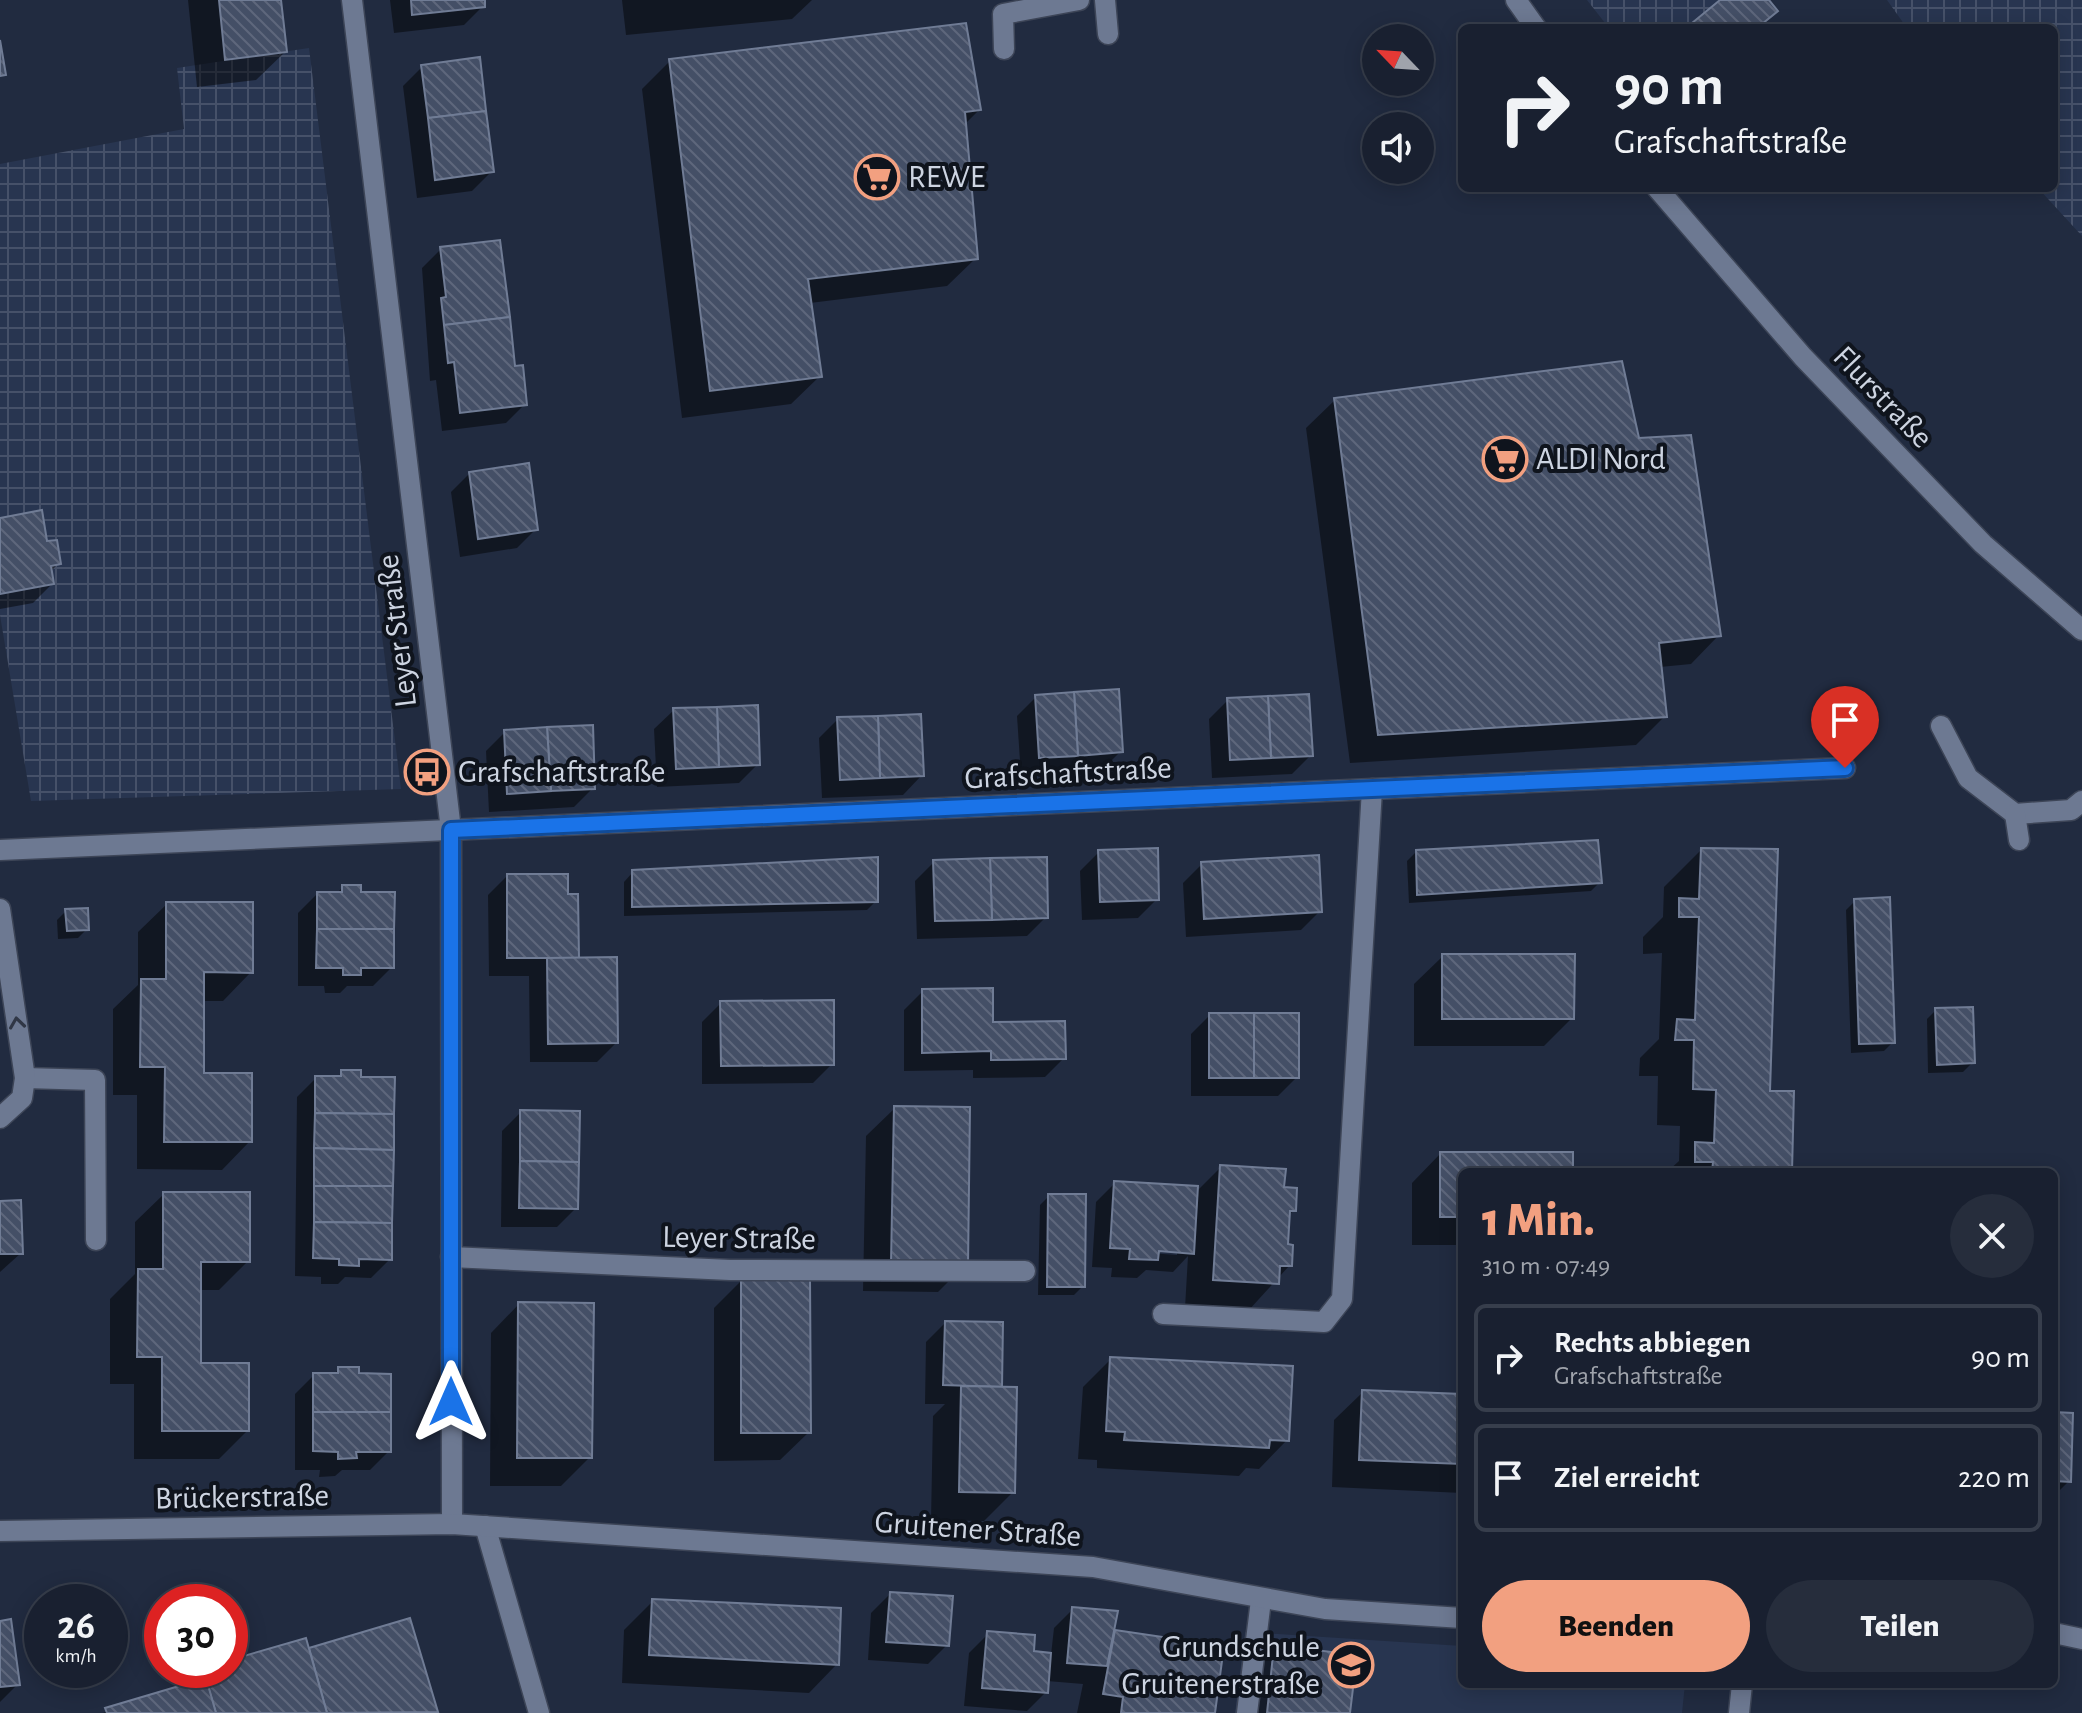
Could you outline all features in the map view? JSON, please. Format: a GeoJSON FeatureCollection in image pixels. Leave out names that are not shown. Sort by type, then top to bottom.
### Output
{"type":"FeatureCollection","features":[{"type":"Feature","properties":{"kind":"street","name":"Leyer Straße"},"geometry":{"type":"LineString","coordinates":[[352,0],[451,830],[452,1524]]}},
{"type":"Feature","properties":{"kind":"street"},"geometry":{"type":"LineString","coordinates":[[1004,49],[1003,14],[1079,0]]}},
{"type":"Feature","properties":{"kind":"street"},"geometry":{"type":"LineString","coordinates":[[1105,0],[1108,34]]}},
{"type":"Feature","properties":{"kind":"street"},"geometry":{"type":"LineString","coordinates":[[1516,0],[1533,24]]}},
{"type":"Feature","properties":{"kind":"street","name":"Flurstraße"},"geometry":{"type":"LineString","coordinates":[[1660,192],[1803,357],[1951,511],[1983,544],[2082,630]]}},
{"type":"Feature","properties":{"kind":"street"},"geometry":{"type":"LineString","coordinates":[[1941,726],[1968,778],[2015,814],[2071,810],[2082,801]]}},
{"type":"Feature","properties":{"kind":"street","name":"Grafschaftstraße"},"geometry":{"type":"LineString","coordinates":[[0,850],[1845,768]]}},
{"type":"Feature","properties":{"kind":"street"},"geometry":{"type":"LineString","coordinates":[[1163,1314],[1324,1322],[1342,1299],[1372,789]]}},
{"type":"Feature","properties":{"kind":"street"},"geometry":{"type":"LineString","coordinates":[[2015,814],[2019,840]]}},
{"type":"Feature","properties":{"kind":"street"},"geometry":{"type":"LineString","coordinates":[[0,909],[25,1078],[22,1098],[0,1118]]}},
{"type":"Feature","properties":{"kind":"street"},"geometry":{"type":"LineString","coordinates":[[25,1078],[95,1080],[96,1240]]}},
{"type":"Feature","properties":{"kind":"street","name":"Leyer Straße"},"geometry":{"type":"LineString","coordinates":[[451,1257],[730,1270],[1025,1271]]}},
{"type":"Feature","properties":{"kind":"street"},"geometry":{"type":"LineString","coordinates":[[485,1526],[539,1713]]}},
{"type":"Feature","properties":{"kind":"street","name":"Brückerstraße"},"geometry":{"type":"LineString","coordinates":[[0,1531],[485,1526]]}},
{"type":"Feature","properties":{"kind":"street","name":"Gruitener Straße"},"geometry":{"type":"LineString","coordinates":[[485,1526],[1093,1567],[1261,1600],[1373,1614],[1458,1618]]}},
{"type":"Feature","properties":{"kind":"street"},"geometry":{"type":"LineString","coordinates":[[1247,1713],[1261,1600]]}},
{"type":"Feature","properties":{"kind":"street"},"geometry":{"type":"LineString","coordinates":[[2058,1634],[2082,1639]]}},
{"type":"Feature","properties":{"kind":"street"},"geometry":{"type":"LineString","coordinates":[[1739,1713],[1742,1688]]}},
{"type":"Feature","properties":{"kind":"shaded area"},"geometry":{"type":"Polygon","coordinates":[[[1587,0],[1742,0],[1711,24],[1606,24],[1587,0]]]}},
{"type":"Feature","properties":{"kind":"shaded area"},"geometry":{"type":"Polygon","coordinates":[[[1887,0],[2082,0],[2082,236],[2042,192],[2058,192],[2058,24],[1904,24],[1887,0]]]}},
{"type":"Feature","properties":{"kind":"shaded area"},"geometry":{"type":"Polygon","coordinates":[[[309,48],[401,789],[31,801],[0,615],[0,164],[184,129],[177,68],[309,48]]]}},
{"type":"Feature","properties":{"kind":"shaded area","name":"Grundschule Gruitenerstraße"},"geometry":{"type":"Polygon","coordinates":[[[1245,1632],[1458,1646],[1458,1688],[1685,1688],[1682,1713],[1235,1713],[1245,1632]]]}},
{"type":"Feature","properties":{"kind":"building"},"geometry":{"type":"Polygon","coordinates":[[[219,0],[281,0],[287,52],[225,60],[219,0]]]}},
{"type":"Feature","properties":{"kind":"building"},"geometry":{"type":"Polygon","coordinates":[[[411,0],[485,0],[485,7],[412,15],[411,0]]]}},
{"type":"Feature","properties":{"kind":"building"},"geometry":{"type":"Polygon","coordinates":[[[1720,0],[1769,0],[1778,11],[1762,24],[1691,24],[1720,0]]]}},
{"type":"Feature","properties":{"kind":"building"},"geometry":{"type":"Polygon","coordinates":[[[966,23],[981,110],[965,112],[978,259],[808,279],[822,377],[710,391],[669,59],[966,23]]]}},
{"type":"Feature","properties":{"kind":"building"},"geometry":{"type":"Polygon","coordinates":[[[0,40],[6,75],[0,76],[0,40]]]}},
{"type":"Feature","properties":{"kind":"building"},"geometry":{"type":"Polygon","coordinates":[[[480,57],[486,111],[428,118],[421,65],[480,57]]]}},
{"type":"Feature","properties":{"kind":"building"},"geometry":{"type":"Polygon","coordinates":[[[486,111],[494,172],[435,180],[428,118],[486,111]]]}},
{"type":"Feature","properties":{"kind":"building"},"geometry":{"type":"Polygon","coordinates":[[[500,240],[510,317],[444,325],[441,298],[446,297],[440,247],[500,240]]]}},
{"type":"Feature","properties":{"kind":"building"},"geometry":{"type":"Polygon","coordinates":[[[510,317],[515,366],[523,365],[527,405],[460,413],[454,362],[448,363],[444,325],[510,317]]]}},
{"type":"Feature","properties":{"kind":"building"},"geometry":{"type":"Polygon","coordinates":[[[1622,361],[1639,438],[1691,435],[1721,636],[1659,643],[1667,717],[1378,735],[1334,398],[1622,361]]]}},
{"type":"Feature","properties":{"kind":"building"},"geometry":{"type":"Polygon","coordinates":[[[529,463],[538,530],[478,539],[469,472],[529,463]]]}},
{"type":"Feature","properties":{"kind":"building"},"geometry":{"type":"Polygon","coordinates":[[[42,510],[47,541],[57,540],[61,564],[51,566],[54,584],[0,594],[0,518],[42,510]]]}},
{"type":"Feature","properties":{"kind":"building"},"geometry":{"type":"Polygon","coordinates":[[[1119,689],[1123,752],[1078,756],[1074,692],[1119,689]]]}},
{"type":"Feature","properties":{"kind":"building"},"geometry":{"type":"Polygon","coordinates":[[[1074,692],[1078,756],[1039,758],[1035,695],[1074,692]]]}},
{"type":"Feature","properties":{"kind":"building"},"geometry":{"type":"Polygon","coordinates":[[[1309,694],[1313,756],[1271,758],[1268,696],[1309,694]]]}},
{"type":"Feature","properties":{"kind":"building"},"geometry":{"type":"Polygon","coordinates":[[[1268,696],[1271,758],[1230,760],[1227,698],[1268,696]]]}},
{"type":"Feature","properties":{"kind":"building"},"geometry":{"type":"Polygon","coordinates":[[[758,705],[760,765],[719,767],[717,707],[758,705]]]}},
{"type":"Feature","properties":{"kind":"building"},"geometry":{"type":"Polygon","coordinates":[[[717,707],[719,767],[676,769],[673,708],[717,707]]]}},
{"type":"Feature","properties":{"kind":"building"},"geometry":{"type":"Polygon","coordinates":[[[921,714],[924,776],[880,778],[878,716],[921,714]]]}},
{"type":"Feature","properties":{"kind":"building"},"geometry":{"type":"Polygon","coordinates":[[[878,716],[880,778],[840,780],[837,717],[878,716]]]}},
{"type":"Feature","properties":{"kind":"building"},"geometry":{"type":"Polygon","coordinates":[[[593,725],[595,789],[551,791],[547,727],[593,725]]]}},
{"type":"Feature","properties":{"kind":"building"},"geometry":{"type":"Polygon","coordinates":[[[547,727],[551,791],[507,794],[504,730],[547,727]]]}},
{"type":"Feature","properties":{"kind":"building"},"geometry":{"type":"Polygon","coordinates":[[[1598,840],[1602,883],[1417,895],[1416,850],[1598,840]]]}},
{"type":"Feature","properties":{"kind":"building"},"geometry":{"type":"Polygon","coordinates":[[[1158,848],[1159,900],[1100,902],[1098,850],[1158,848]]]}},
{"type":"Feature","properties":{"kind":"building"},"geometry":{"type":"Polygon","coordinates":[[[1701,848],[1778,849],[1770,1091],[1794,1091],[1792,1168],[1712,1168],[1713,1162],[1695,1162],[1695,1142],[1714,1143],[1716,1090],[1693,1089],[1694,1040],[1675,1040],[1677,1019],[1695,1020],[1699,917],[1679,917],[1679,898],[1699,899],[1701,848]]]}},
{"type":"Feature","properties":{"kind":"building"},"geometry":{"type":"Polygon","coordinates":[[[1319,855],[1322,912],[1204,919],[1201,862],[1319,855]]]}},
{"type":"Feature","properties":{"kind":"building"},"geometry":{"type":"Polygon","coordinates":[[[878,857],[878,902],[632,907],[632,870],[878,857]]]}},
{"type":"Feature","properties":{"kind":"building"},"geometry":{"type":"Polygon","coordinates":[[[1047,857],[1048,918],[992,920],[990,858],[1047,857]]]}},
{"type":"Feature","properties":{"kind":"building"},"geometry":{"type":"Polygon","coordinates":[[[990,858],[992,920],[935,921],[933,860],[990,858]]]}},
{"type":"Feature","properties":{"kind":"building"},"geometry":{"type":"Polygon","coordinates":[[[507,874],[568,874],[568,894],[578,894],[579,958],[507,958],[507,874]]]}},
{"type":"Feature","properties":{"kind":"building"},"geometry":{"type":"Polygon","coordinates":[[[342,885],[361,885],[361,892],[395,892],[394,929],[317,929],[317,892],[342,892],[342,885]]]}},
{"type":"Feature","properties":{"kind":"building"},"geometry":{"type":"Polygon","coordinates":[[[1890,897],[1895,1043],[1859,1044],[1854,899],[1890,897]]]}},
{"type":"Feature","properties":{"kind":"building"},"geometry":{"type":"Polygon","coordinates":[[[166,902],[253,902],[253,973],[204,972],[204,1073],[252,1073],[252,1142],[164,1142],[165,1067],[140,1067],[141,979],[166,979],[166,902]]]}},
{"type":"Feature","properties":{"kind":"building"},"geometry":{"type":"Polygon","coordinates":[[[88,908],[89,930],[67,931],[65,909],[88,908]]]}},
{"type":"Feature","properties":{"kind":"building"},"geometry":{"type":"Polygon","coordinates":[[[317,929],[394,929],[394,968],[361,968],[361,975],[343,975],[343,968],[316,968],[317,929]]]}},
{"type":"Feature","properties":{"kind":"building"},"geometry":{"type":"Polygon","coordinates":[[[1442,954],[1575,954],[1574,1019],[1442,1019],[1442,954]]]}},
{"type":"Feature","properties":{"kind":"building"},"geometry":{"type":"Polygon","coordinates":[[[617,957],[618,1043],[548,1044],[547,958],[617,957]]]}},
{"type":"Feature","properties":{"kind":"building"},"geometry":{"type":"Polygon","coordinates":[[[993,988],[993,1022],[1065,1021],[1066,1059],[991,1060],[991,1051],[922,1053],[922,989],[993,988]]]}},
{"type":"Feature","properties":{"kind":"building"},"geometry":{"type":"Polygon","coordinates":[[[834,1000],[834,1065],[721,1066],[720,1001],[834,1000]]]}},
{"type":"Feature","properties":{"kind":"building"},"geometry":{"type":"Polygon","coordinates":[[[1973,1007],[1975,1063],[1937,1065],[1935,1008],[1973,1007]]]}},
{"type":"Feature","properties":{"kind":"building"},"geometry":{"type":"Polygon","coordinates":[[[1209,1013],[1254,1013],[1254,1078],[1209,1078],[1209,1013]]]}},
{"type":"Feature","properties":{"kind":"building"},"geometry":{"type":"Polygon","coordinates":[[[1254,1013],[1299,1013],[1299,1078],[1254,1078],[1254,1013]]]}},
{"type":"Feature","properties":{"kind":"building"},"geometry":{"type":"Polygon","coordinates":[[[341,1070],[361,1070],[361,1077],[395,1077],[394,1114],[315,1113],[315,1076],[341,1076],[341,1070]]]}},
{"type":"Feature","properties":{"kind":"building"},"geometry":{"type":"Polygon","coordinates":[[[894,1106],[970,1107],[968,1265],[891,1263],[894,1106]]]}},
{"type":"Feature","properties":{"kind":"building"},"geometry":{"type":"Polygon","coordinates":[[[520,1110],[580,1111],[579,1162],[520,1161],[520,1110]]]}},
{"type":"Feature","properties":{"kind":"building"},"geometry":{"type":"Polygon","coordinates":[[[315,1113],[394,1114],[394,1150],[314,1148],[315,1113]]]}},
{"type":"Feature","properties":{"kind":"building"},"geometry":{"type":"Polygon","coordinates":[[[314,1148],[394,1150],[393,1186],[314,1186],[314,1148]]]}},
{"type":"Feature","properties":{"kind":"building"},"geometry":{"type":"Polygon","coordinates":[[[1440,1152],[1573,1152],[1573,1168],[1458,1168],[1458,1217],[1440,1217],[1440,1152]]]}},
{"type":"Feature","properties":{"kind":"building"},"geometry":{"type":"Polygon","coordinates":[[[520,1161],[579,1162],[578,1209],[519,1208],[520,1161]]]}},
{"type":"Feature","properties":{"kind":"building"},"geometry":{"type":"Polygon","coordinates":[[[1220,1165],[1286,1169],[1284,1187],[1297,1188],[1296,1211],[1290,1211],[1288,1244],[1293,1245],[1292,1266],[1280,1266],[1279,1284],[1213,1280],[1220,1165]]]}},
{"type":"Feature","properties":{"kind":"building"},"geometry":{"type":"Polygon","coordinates":[[[1114,1181],[1198,1186],[1194,1254],[1159,1251],[1158,1260],[1129,1259],[1130,1249],[1110,1248],[1114,1181]]]}},
{"type":"Feature","properties":{"kind":"building"},"geometry":{"type":"Polygon","coordinates":[[[314,1186],[393,1186],[392,1223],[314,1222],[314,1186]]]}},
{"type":"Feature","properties":{"kind":"building"},"geometry":{"type":"Polygon","coordinates":[[[163,1192],[250,1192],[250,1262],[201,1262],[201,1363],[249,1363],[249,1431],[162,1431],[162,1357],[137,1357],[138,1269],[163,1269],[163,1192]]]}},
{"type":"Feature","properties":{"kind":"building"},"geometry":{"type":"Polygon","coordinates":[[[1048,1194],[1086,1194],[1085,1287],[1047,1287],[1048,1194]]]}},
{"type":"Feature","properties":{"kind":"building"},"geometry":{"type":"Polygon","coordinates":[[[21,1200],[23,1254],[0,1254],[0,1201],[21,1200]]]}},
{"type":"Feature","properties":{"kind":"building"},"geometry":{"type":"Polygon","coordinates":[[[314,1222],[392,1223],[392,1260],[359,1259],[359,1266],[339,1265],[339,1259],[313,1258],[314,1222]]]}},
{"type":"Feature","properties":{"kind":"building"},"geometry":{"type":"Polygon","coordinates":[[[741,1278],[810,1278],[811,1433],[741,1433],[741,1278]]]}},
{"type":"Feature","properties":{"kind":"building"},"geometry":{"type":"Polygon","coordinates":[[[518,1302],[594,1303],[592,1458],[517,1458],[518,1302]]]}},
{"type":"Feature","properties":{"kind":"building"},"geometry":{"type":"Polygon","coordinates":[[[945,1321],[1003,1322],[1002,1387],[943,1385],[945,1321]]]}},
{"type":"Feature","properties":{"kind":"building"},"geometry":{"type":"Polygon","coordinates":[[[1110,1357],[1293,1366],[1289,1441],[1270,1440],[1269,1448],[1124,1440],[1125,1432],[1106,1431],[1110,1357]]]}},
{"type":"Feature","properties":{"kind":"building"},"geometry":{"type":"Polygon","coordinates":[[[338,1367],[359,1367],[359,1373],[391,1374],[391,1412],[313,1412],[313,1373],[338,1373],[338,1367]]]}},
{"type":"Feature","properties":{"kind":"building"},"geometry":{"type":"Polygon","coordinates":[[[961,1386],[1017,1387],[1015,1493],[959,1492],[961,1386]]]}},
{"type":"Feature","properties":{"kind":"building"},"geometry":{"type":"Polygon","coordinates":[[[1362,1390],[1458,1394],[1458,1464],[1359,1460],[1362,1390]]]}},
{"type":"Feature","properties":{"kind":"building"},"geometry":{"type":"Polygon","coordinates":[[[313,1412],[391,1412],[391,1452],[356,1452],[357,1458],[338,1459],[338,1452],[313,1451],[313,1412]]]}},
{"type":"Feature","properties":{"kind":"building"},"geometry":{"type":"Polygon","coordinates":[[[2058,1412],[2073,1413],[2071,1482],[2058,1481],[2058,1412]]]}},
{"type":"Feature","properties":{"kind":"building"},"geometry":{"type":"Polygon","coordinates":[[[890,1592],[953,1596],[949,1646],[886,1642],[890,1592]]]}},
{"type":"Feature","properties":{"kind":"building"},"geometry":{"type":"Polygon","coordinates":[[[652,1599],[841,1608],[839,1665],[649,1655],[652,1599]]]}},
{"type":"Feature","properties":{"kind":"building"},"geometry":{"type":"Polygon","coordinates":[[[1072,1607],[1118,1611],[1107,1666],[1067,1663],[1072,1607]]]}},
{"type":"Feature","properties":{"kind":"building"},"geometry":{"type":"Polygon","coordinates":[[[410,1618],[438,1712],[327,1713],[309,1648],[410,1618]]]}},
{"type":"Feature","properties":{"kind":"building"},"geometry":{"type":"Polygon","coordinates":[[[11,1619],[20,1685],[0,1687],[0,1621],[11,1619]]]}},
{"type":"Feature","properties":{"kind":"building"},"geometry":{"type":"Polygon","coordinates":[[[1115,1630],[1224,1646],[1215,1713],[1121,1713],[1123,1697],[1103,1694],[1115,1630]]]}},
{"type":"Feature","properties":{"kind":"building"},"geometry":{"type":"Polygon","coordinates":[[[987,1631],[1035,1635],[1034,1651],[1051,1653],[1048,1693],[982,1688],[987,1631]]]}},
{"type":"Feature","properties":{"kind":"building"},"geometry":{"type":"Polygon","coordinates":[[[306,1638],[327,1713],[216,1713],[208,1688],[248,1688],[248,1655],[306,1638]]]}},
{"type":"Feature","properties":{"kind":"building"},"geometry":{"type":"Polygon","coordinates":[[[1274,1645],[1357,1655],[1350,1713],[1267,1713],[1274,1645]]]}},
{"type":"Feature","properties":{"kind":"building"},"geometry":{"type":"Polygon","coordinates":[[[172,1688],[209,1688],[216,1713],[107,1713],[105,1708],[172,1688]]]}},
{"type":"Feature","properties":{"kind":"place","name":"REWE"},"geometry":{"type":"Point","coordinates":[877,177]}},
{"type":"Feature","properties":{"kind":"place","name":"ALDI Nord"},"geometry":{"type":"Point","coordinates":[1505,459]}},
{"type":"Feature","properties":{"kind":"place","name":"Grafschaftstraße"},"geometry":{"type":"Point","coordinates":[427,772]}},
{"type":"Feature","properties":{"kind":"place","name":"Grundschule Gruitenerstraße"},"geometry":{"type":"Point","coordinates":[1351,1665]}},
{"type":"Feature","properties":{"kind":"route"},"geometry":{"type":"LineString","coordinates":[[451,1402],[451,830],[1845,768]]}}]}
